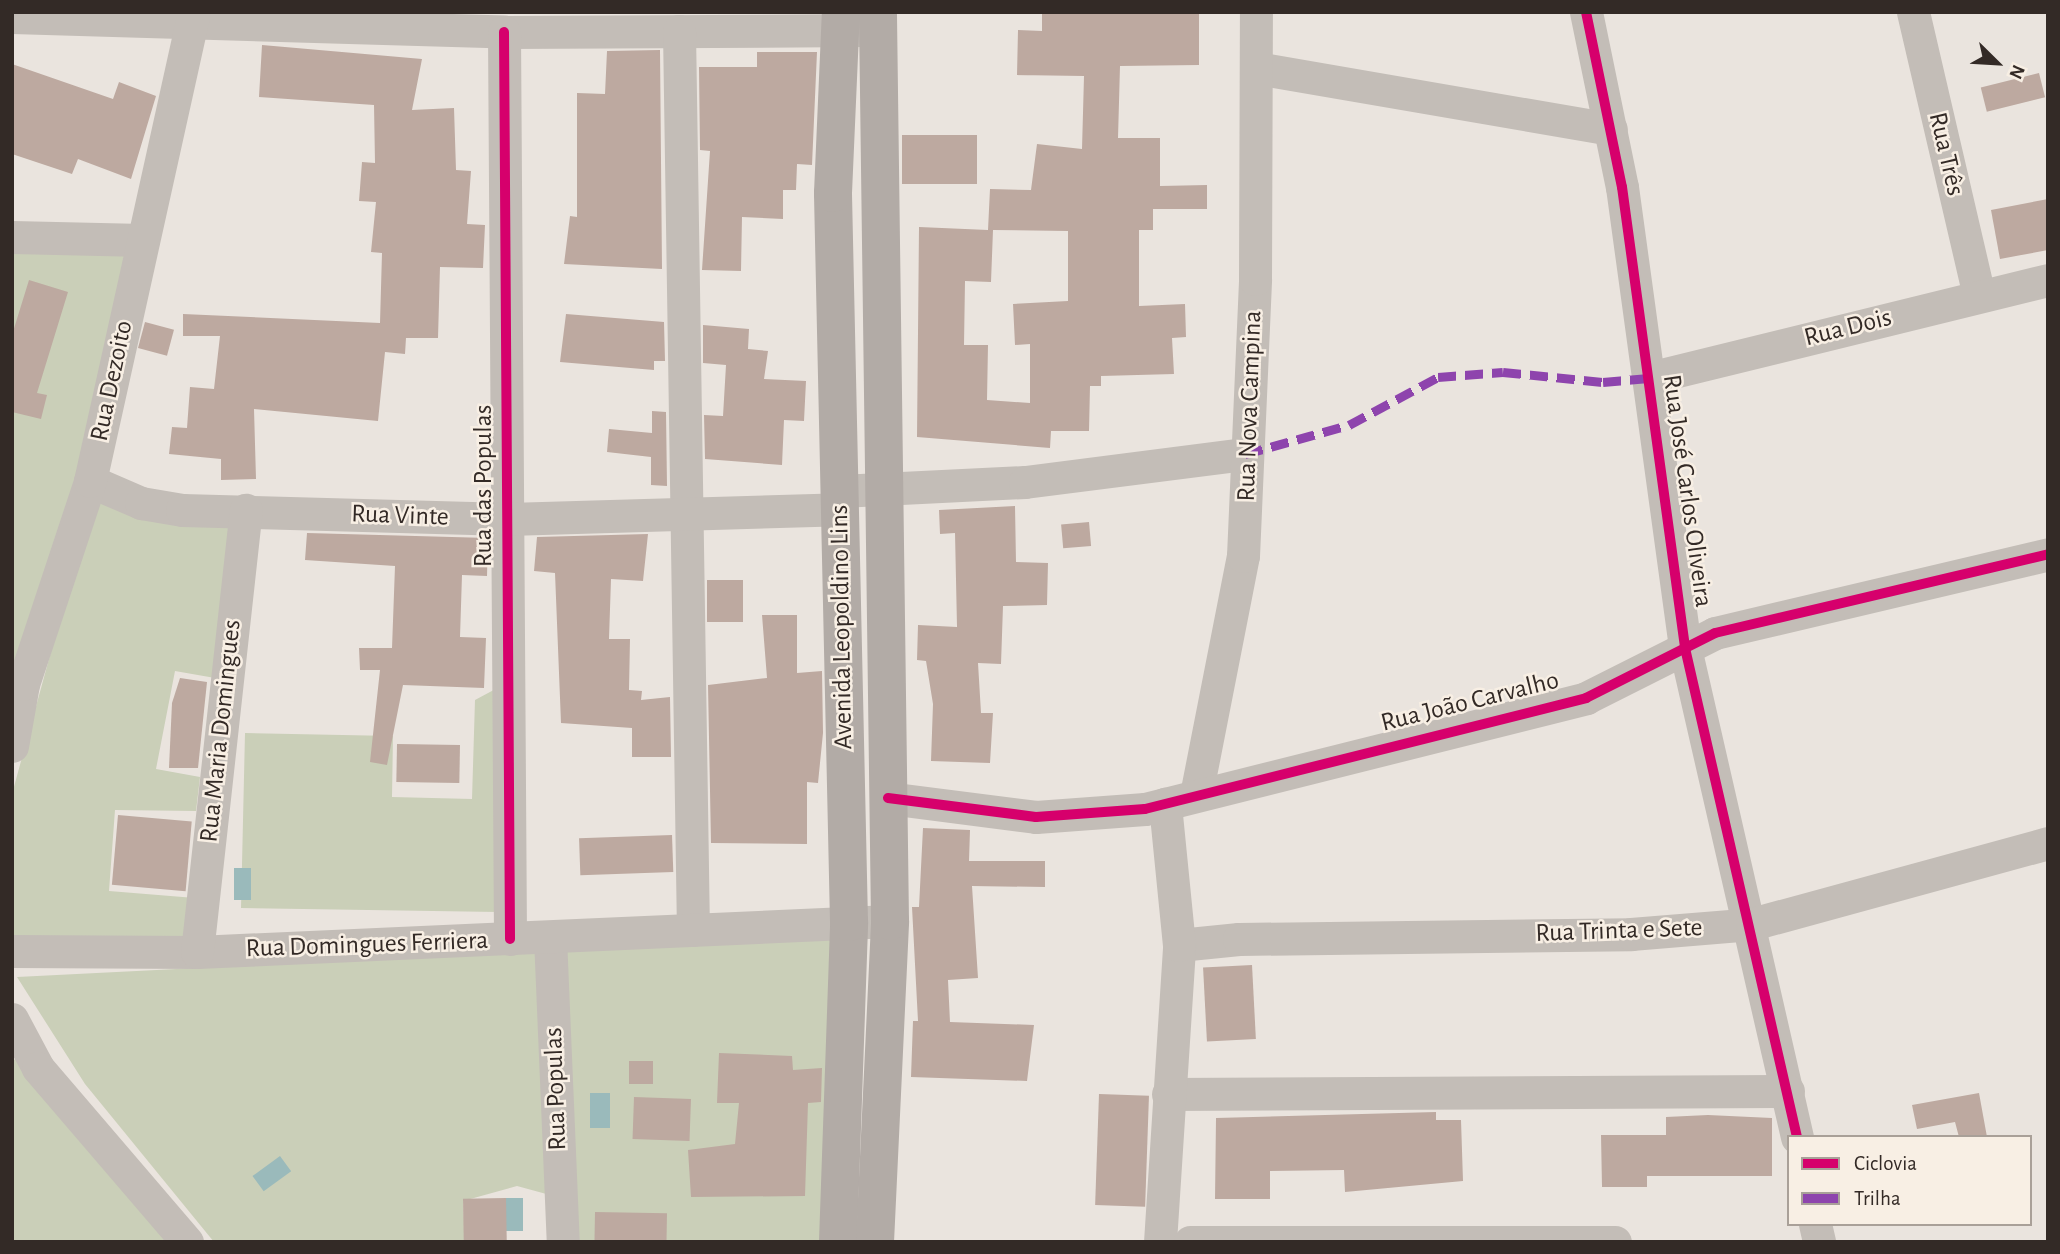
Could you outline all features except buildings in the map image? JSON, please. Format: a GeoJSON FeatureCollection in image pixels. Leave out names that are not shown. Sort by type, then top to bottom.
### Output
{"type":"FeatureCollection","features":[{"type":"Feature","properties":{"kind":"main road","name":"Avenida Leopoldino Lins"},"geometry":{"type":"LineString","coordinates":[[859,21],[880,191],[890,921],[875,1242]]}},
{"type":"Feature","properties":{"kind":"main road","name":"Avenida Leopoldino Lins"},"geometry":{"type":"LineString","coordinates":[[838,1242],[849,922],[833,193],[859,21]]}},
{"type":"Feature","properties":{"kind":"main road"},"geometry":{"type":"LineString","coordinates":[[833,193],[880,191]]}},
{"type":"Feature","properties":{"kind":"street","name":"Rua Nova Campina"},"geometry":{"type":"LineString","coordinates":[[1196,795],[1215,675],[1244,556],[1245,454],[1255,279],[1256,12]]}},
{"type":"Feature","properties":{"kind":"street","name":"Rua José Carlos Oliveira"},"geometry":{"type":"LineString","coordinates":[[1586,12],[1611,129],[1685,648],[1752,925],[1797,1135]]}},
{"type":"Feature","properties":{"kind":"street","name":"Rua Três"},"geometry":{"type":"LineString","coordinates":[[1913,12],[1979,296]]}},
{"type":"Feature","properties":{"kind":"street"},"geometry":{"type":"LineString","coordinates":[[12,17],[194,18],[504,32],[679,32],[859,21]]}},
{"type":"Feature","properties":{"kind":"street","name":"Rua Dezoito"},"geometry":{"type":"LineString","coordinates":[[12,746],[23,684],[90,481],[194,18]]}},
{"type":"Feature","properties":{"kind":"street","name":"Rua das Populas"},"geometry":{"type":"LineString","coordinates":[[504,32],[510,939]]}},
{"type":"Feature","properties":{"kind":"street"},"geometry":{"type":"LineString","coordinates":[[679,32],[693,930]]}},
{"type":"Feature","properties":{"kind":"street"},"geometry":{"type":"LineString","coordinates":[[1257,68],[1611,129]]}},
{"type":"Feature","properties":{"kind":"street"},"geometry":{"type":"LineString","coordinates":[[12,237],[143,240]]}},
{"type":"Feature","properties":{"kind":"street","name":"Rua Dois"},"geometry":{"type":"LineString","coordinates":[[1648,378],[2048,280]]}},
{"type":"Feature","properties":{"kind":"street","name":"Rua Vinte"},"geometry":{"type":"LineString","coordinates":[[90,481],[158,506],[508,519],[687,514],[840,500],[884,485],[1025,482],[1245,454]]}},
{"type":"Feature","properties":{"kind":"street","name":"Rua Maria Domingues"},"geometry":{"type":"LineString","coordinates":[[197,952],[246,510]]}},
{"type":"Feature","properties":{"kind":"street","name":"Rua João Carvalho"},"geometry":{"type":"LineString","coordinates":[[888,798],[1070,817],[1165,804],[1586,698],[1715,633],[2048,554]]}},
{"type":"Feature","properties":{"kind":"street"},"geometry":{"type":"LineString","coordinates":[[1160,1242],[1179,945],[1165,804]]}},
{"type":"Feature","properties":{"kind":"street","name":"Rua Trinta e Sete"},"geometry":{"type":"LineString","coordinates":[[1179,945],[1240,939],[1631,934],[1752,925],[2048,842]]}},
{"type":"Feature","properties":{"kind":"street","name":"Rua Domingues Ferriera"},"geometry":{"type":"LineString","coordinates":[[12,951],[197,952],[890,921]]}},
{"type":"Feature","properties":{"kind":"street","name":"Rua Populas"},"geometry":{"type":"LineString","coordinates":[[550,937],[563,1242]]}},
{"type":"Feature","properties":{"kind":"street"},"geometry":{"type":"LineString","coordinates":[[16,1036],[38,1068],[187,1242]]}},
{"type":"Feature","properties":{"kind":"street"},"geometry":{"type":"LineString","coordinates":[[1168,1094],[1788,1091]]}},
{"type":"Feature","properties":{"kind":"street"},"geometry":{"type":"LineString","coordinates":[[1190,1242],[1366,1239],[1615,1242]]}},
{"type":"Feature","properties":{"kind":"green space"},"geometry":{"type":"Polygon","coordinates":[[[12,243],[130,248],[82,481],[12,671],[12,243]]]}},
{"type":"Feature","properties":{"kind":"green space"},"geometry":{"type":"Polygon","coordinates":[[[95,491],[236,517],[215,678],[175,671],[156,769],[200,777],[196,811],[115,810],[109,891],[195,898],[189,943],[12,943],[12,794],[95,491]]]}},
{"type":"Feature","properties":{"kind":"green space"},"geometry":{"type":"Polygon","coordinates":[[[503,685],[498,912],[241,908],[245,733],[393,736],[392,797],[472,799],[475,700],[503,685]]]}},
{"type":"Feature","properties":{"kind":"green space"},"geometry":{"type":"Polygon","coordinates":[[[563,937],[832,937],[832,1242],[563,1242],[563,937]]]}},
{"type":"Feature","properties":{"kind":"green space"},"geometry":{"type":"Polygon","coordinates":[[[538,951],[550,1195],[517,1186],[463,1201],[465,1242],[214,1242],[85,1084],[17,977],[538,951]]]}},
{"type":"Feature","properties":{"kind":"green space"},"geometry":{"type":"Polygon","coordinates":[[[19,1057],[172,1242],[12,1242],[12,1061],[19,1057]]]}},
{"type":"Feature","properties":{"kind":"water"},"geometry":{"type":"Polygon","coordinates":[[[234,868],[251,868],[251,900],[234,900],[234,868]]]}},
{"type":"Feature","properties":{"kind":"water"},"geometry":{"type":"Polygon","coordinates":[[[590,1093],[610,1093],[610,1128],[590,1128],[590,1093]]]}},
{"type":"Feature","properties":{"kind":"water"},"geometry":{"type":"Polygon","coordinates":[[[280,1156],[291,1171],[264,1191],[252,1176],[280,1156]]]}},
{"type":"Feature","properties":{"kind":"water"},"geometry":{"type":"Polygon","coordinates":[[[506,1198],[523,1198],[523,1231],[506,1231],[506,1198]]]}},
{"type":"Feature","properties":{"kind":"marked path"},"geometry":{"type":"LineString","coordinates":[[1245,454],[1349,425],[1438,377],[1503,372],[1603,382],[1649,378]]}},
{"type":"Feature","properties":{"kind":"cycle path"},"geometry":{"type":"LineString","coordinates":[[1586,12],[1622,187],[1685,648],[1797,1135]]}},
{"type":"Feature","properties":{"kind":"cycle path"},"geometry":{"type":"LineString","coordinates":[[504,32],[510,939]]}},
{"type":"Feature","properties":{"kind":"cycle path"},"geometry":{"type":"LineString","coordinates":[[888,798],[1036,817],[1145,809],[1586,698],[1715,633],[2048,554]]}}]}
